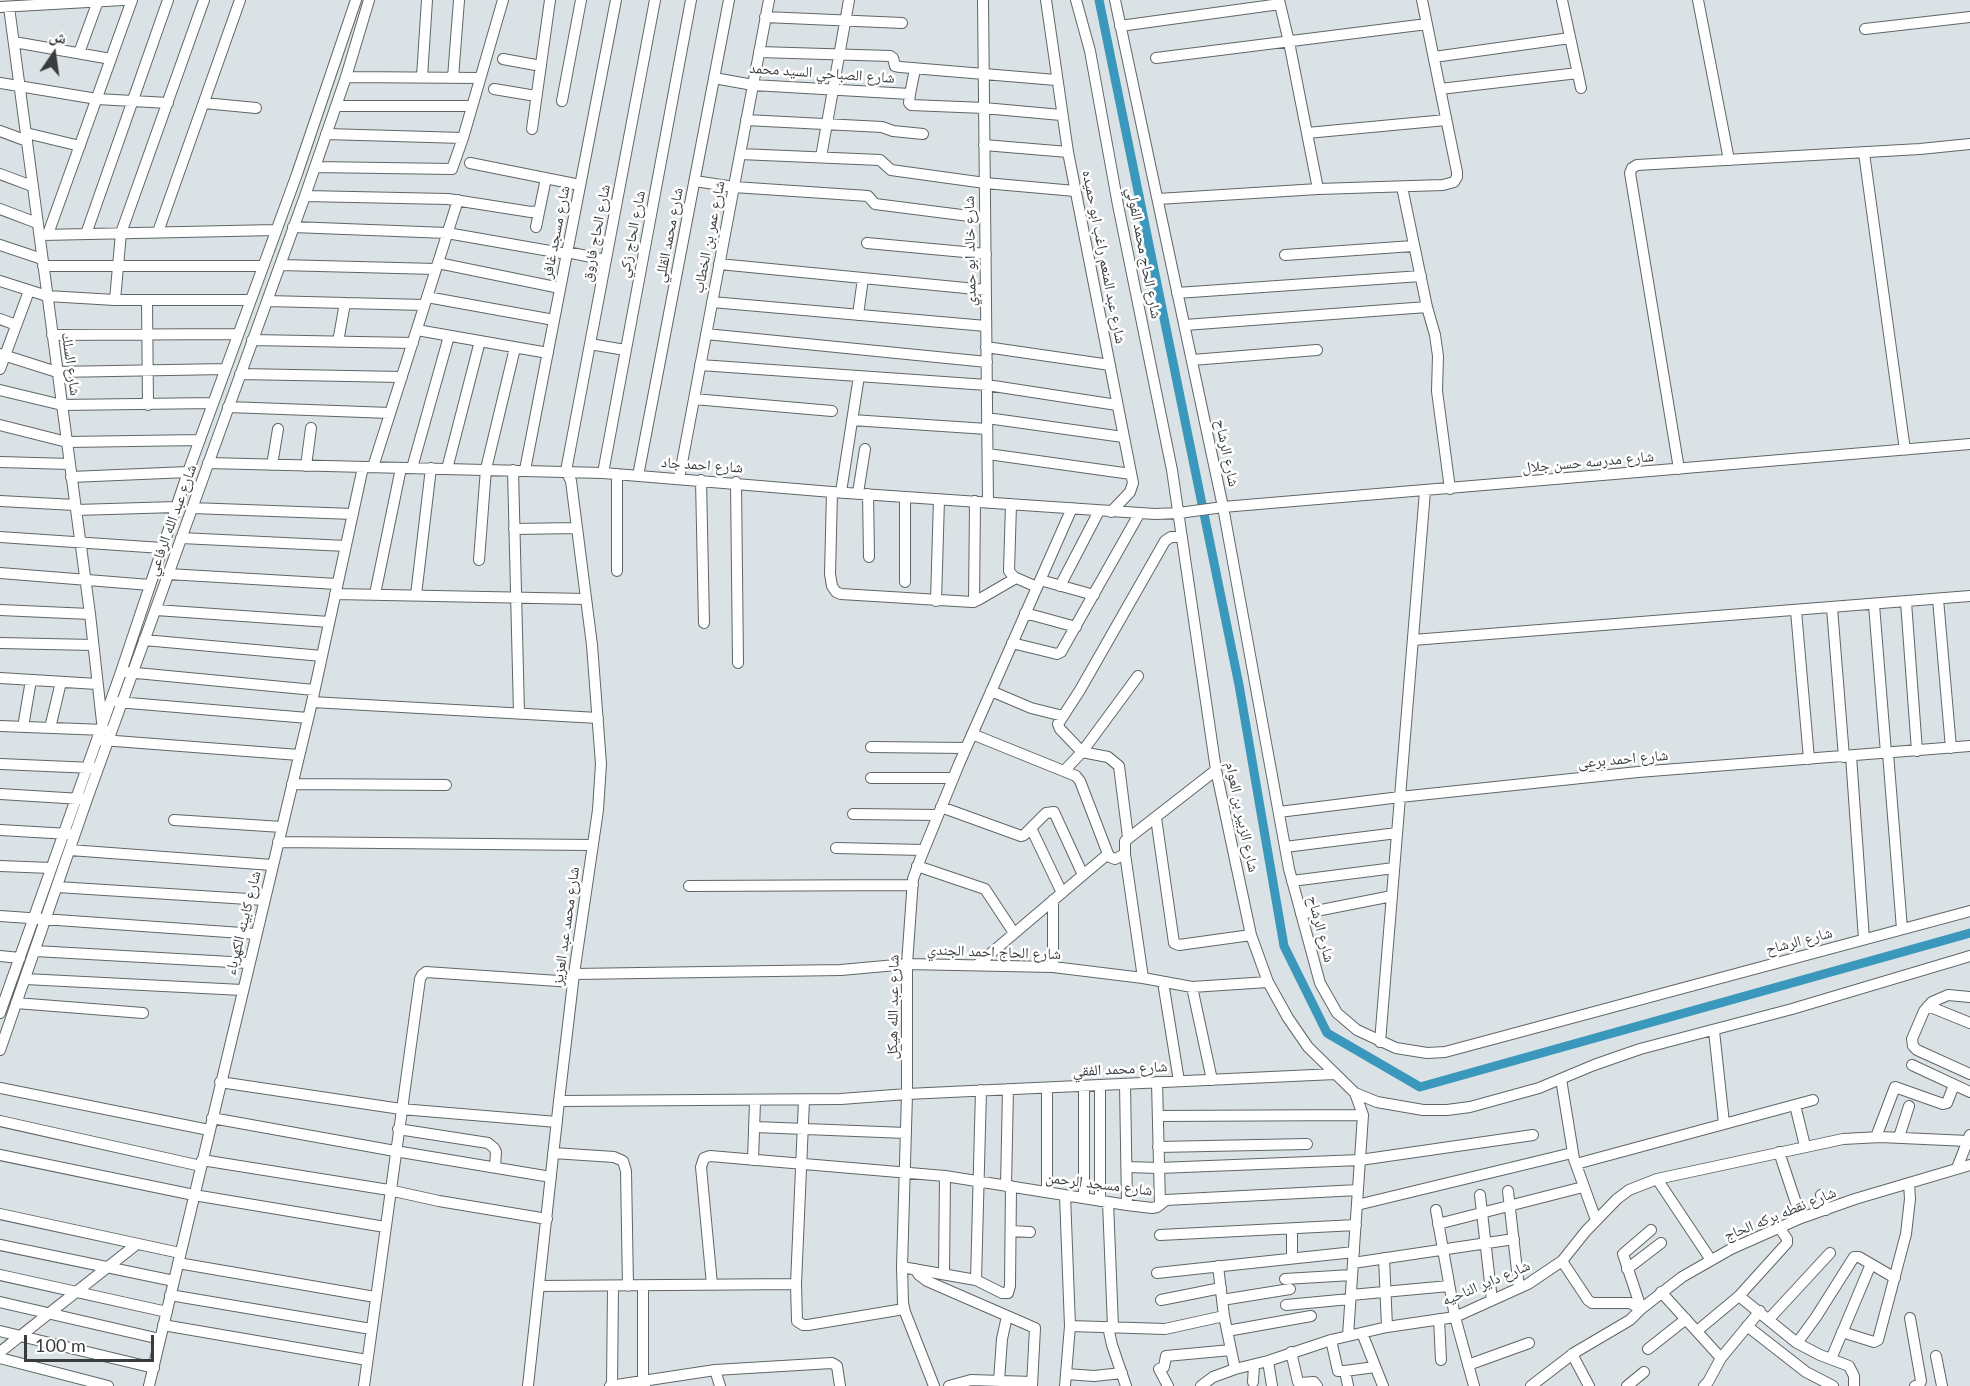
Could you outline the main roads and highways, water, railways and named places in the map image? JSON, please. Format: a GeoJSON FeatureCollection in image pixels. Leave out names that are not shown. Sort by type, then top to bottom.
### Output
{"type":"FeatureCollection","features":[{"type":"Feature","properties":{"kind":"waterway"},"geometry":{"type":"LineString","coordinates":[[1099,0],[1239,685],[1284,946],[1327,1033],[1420,1087],[1970,933]]}}]}
